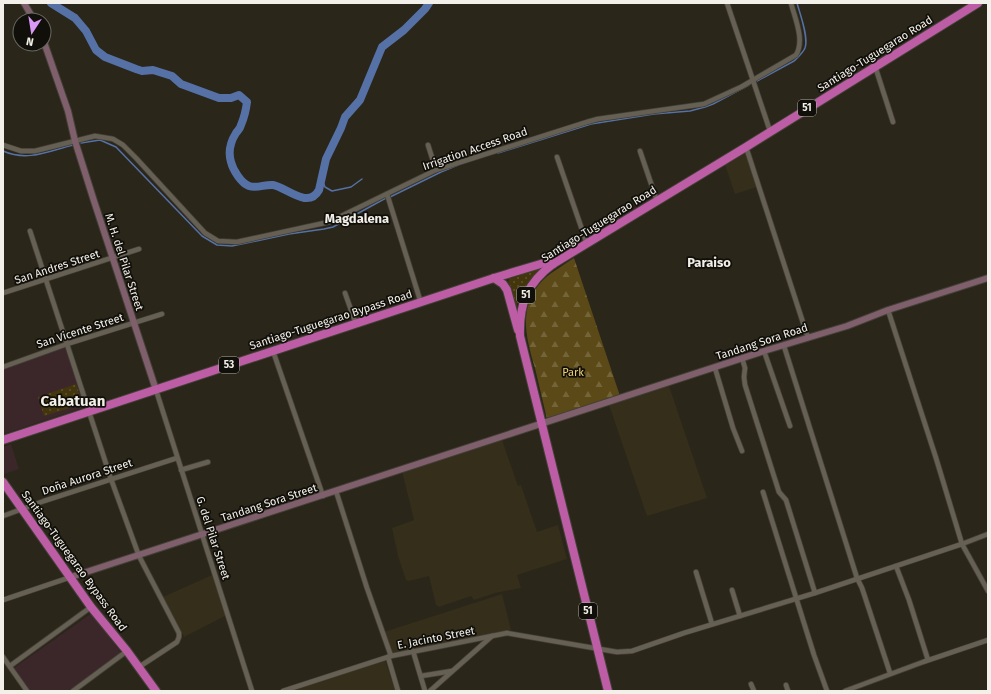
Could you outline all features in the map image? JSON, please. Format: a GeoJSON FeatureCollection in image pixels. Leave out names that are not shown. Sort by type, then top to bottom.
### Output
{"type":"FeatureCollection","features":[{"type":"Feature","properties":{"kind":"highway","name":"Santiago-Tuguegarao Road"},"geometry":{"type":"LineString","coordinates":[[608,691],[520,336],[520,315],[525,296],[536,279],[553,264],[746,147],[978,3]]}},
{"type":"Feature","properties":{"kind":"highway","name":"Santiago-Tuguegarao Bypass Road"},"geometry":{"type":"LineString","coordinates":[[3,440],[494,278],[544,263],[553,264]]}},
{"type":"Feature","properties":{"kind":"highway"},"geometry":{"type":"LineString","coordinates":[[494,278],[503,284],[507,290],[514,320],[520,336]]}},
{"type":"Feature","properties":{"kind":"highway","name":"Santiago-Tuguegarao Bypass Road"},"geometry":{"type":"LineString","coordinates":[[3,482],[91,607],[128,651],[156,691]]}},
{"type":"Feature","properties":{"kind":"street"},"geometry":{"type":"LineString","coordinates":[[24,3],[29,12]]}},
{"type":"Feature","properties":{"kind":"street"},"geometry":{"type":"LineString","coordinates":[[727,3],[770,131]]}},
{"type":"Feature","properties":{"kind":"street","name":"Irrigation Access Road"},"geometry":{"type":"LineString","coordinates":[[3,145],[21,151],[36,151],[95,136],[113,139],[123,145],[136,158],[199,228],[214,239],[223,242],[237,242],[329,222],[436,170],[598,119],[704,104],[727,94],[793,57],[799,50],[800,43],[798,28],[791,3]]}},
{"type":"Feature","properties":{"kind":"street","name":"M. H. del Pilar Street"},"geometry":{"type":"LineString","coordinates":[[47,52],[68,111],[75,141],[112,258],[156,390]]}},
{"type":"Feature","properties":{"kind":"street"},"geometry":{"type":"LineString","coordinates":[[875,66],[893,122]]}},
{"type":"Feature","properties":{"kind":"street"},"geometry":{"type":"LineString","coordinates":[[428,145],[436,170]]}},
{"type":"Feature","properties":{"kind":"street"},"geometry":{"type":"LineString","coordinates":[[746,147],[808,338]]}},
{"type":"Feature","properties":{"kind":"street"},"geometry":{"type":"LineString","coordinates":[[640,151],[657,201]]}},
{"type":"Feature","properties":{"kind":"street"},"geometry":{"type":"LineString","coordinates":[[557,157],[587,244]]}},
{"type":"Feature","properties":{"kind":"street"},"geometry":{"type":"LineString","coordinates":[[387,194],[421,303]]}},
{"type":"Feature","properties":{"kind":"street"},"geometry":{"type":"LineString","coordinates":[[30,231],[111,478],[139,556],[179,633],[177,642],[139,667]]}},
{"type":"Feature","properties":{"kind":"street","name":"San Andres Street"},"geometry":{"type":"LineString","coordinates":[[3,293],[139,249]]}},
{"type":"Feature","properties":{"kind":"street","name":"Tandang Sora Road"},"geometry":{"type":"LineString","coordinates":[[541,424],[742,358],[847,326],[888,310],[988,278]]}},
{"type":"Feature","properties":{"kind":"street"},"geometry":{"type":"LineString","coordinates":[[346,293],[356,324]]}},
{"type":"Feature","properties":{"kind":"street"},"geometry":{"type":"LineString","coordinates":[[888,310],[962,544],[988,592]]}},
{"type":"Feature","properties":{"kind":"street","name":"San Vicente Street"},"geometry":{"type":"LineString","coordinates":[[3,366],[162,314]]}},
{"type":"Feature","properties":{"kind":"street"},"geometry":{"type":"LineString","coordinates":[[784,346],[857,578],[862,588],[890,673]]}},
{"type":"Feature","properties":{"kind":"street"},"geometry":{"type":"LineString","coordinates":[[273,351],[323,496]]}},
{"type":"Feature","properties":{"kind":"street"},"geometry":{"type":"LineString","coordinates":[[764,351],[790,426]]}},
{"type":"Feature","properties":{"kind":"street"},"geometry":{"type":"LineString","coordinates":[[742,358],[745,368],[745,384],[759,430],[779,492],[786,500],[814,593]]}},
{"type":"Feature","properties":{"kind":"street"},"geometry":{"type":"LineString","coordinates":[[715,368],[733,428],[742,451]]}},
{"type":"Feature","properties":{"kind":"street","name":"G. del Pilar Street"},"geometry":{"type":"LineString","coordinates":[[156,390],[252,691]]}},
{"type":"Feature","properties":{"kind":"street","name":"Tandang Sora Street"},"geometry":{"type":"LineString","coordinates":[[3,600],[541,424]]}},
{"type":"Feature","properties":{"kind":"street","name":"Doña Aurora Street"},"geometry":{"type":"LineString","coordinates":[[3,516],[111,478],[177,458]]}},
{"type":"Feature","properties":{"kind":"street"},"geometry":{"type":"LineString","coordinates":[[181,470],[208,462]]}},
{"type":"Feature","properties":{"kind":"street"},"geometry":{"type":"LineString","coordinates":[[336,491],[389,657],[398,691]]}},
{"type":"Feature","properties":{"kind":"street"},"geometry":{"type":"LineString","coordinates":[[763,492],[796,599],[827,691]]}},
{"type":"Feature","properties":{"kind":"street","name":"E. Jacinto Street"},"geometry":{"type":"LineString","coordinates":[[283,691],[389,657],[494,635],[514,634],[617,652],[632,651],[712,624],[796,599],[988,534]]}},
{"type":"Feature","properties":{"kind":"street"},"geometry":{"type":"LineString","coordinates":[[896,566],[909,600],[928,660]]}},
{"type":"Feature","properties":{"kind":"street"},"geometry":{"type":"LineString","coordinates":[[696,572],[712,624]]}},
{"type":"Feature","properties":{"kind":"street"},"geometry":{"type":"LineString","coordinates":[[732,590],[740,616]]}},
{"type":"Feature","properties":{"kind":"street"},"geometry":{"type":"LineString","coordinates":[[10,666],[91,607]]}},
{"type":"Feature","properties":{"kind":"street"},"geometry":{"type":"LineString","coordinates":[[430,691],[494,635]]}},
{"type":"Feature","properties":{"kind":"street"},"geometry":{"type":"LineString","coordinates":[[845,691],[890,673],[988,640]]}},
{"type":"Feature","properties":{"kind":"street"},"geometry":{"type":"LineString","coordinates":[[73,691],[128,651]]}},
{"type":"Feature","properties":{"kind":"street"},"geometry":{"type":"LineString","coordinates":[[413,651],[425,691]]}},
{"type":"Feature","properties":{"kind":"street"},"geometry":{"type":"LineString","coordinates":[[3,657],[27,691]]}},
{"type":"Feature","properties":{"kind":"street"},"geometry":{"type":"LineString","coordinates":[[421,676],[452,671]]}},
{"type":"Feature","properties":{"kind":"street"},"geometry":{"type":"LineString","coordinates":[[751,684],[754,691]]}},
{"type":"Feature","properties":{"kind":"street"},"geometry":{"type":"LineString","coordinates":[[786,685],[788,691]]}},
{"type":"Feature","properties":{"kind":"shaded area"},"geometry":{"type":"Polygon","coordinates":[[[746,153],[757,187],[735,194],[725,165],[746,153]]]}},
{"type":"Feature","properties":{"kind":"shaded area"},"geometry":{"type":"Polygon","coordinates":[[[544,267],[526,285],[516,308],[511,287],[508,283],[509,279],[544,267]]]}},
{"type":"Feature","properties":{"kind":"shaded area"},"geometry":{"type":"Polygon","coordinates":[[[65,347],[85,407],[3,434],[3,368],[65,347]]]}},
{"type":"Feature","properties":{"kind":"shaded area"},"geometry":{"type":"Polygon","coordinates":[[[76,384],[82,404],[44,416],[38,397],[76,384]]]}},
{"type":"Feature","properties":{"kind":"shaded area"},"geometry":{"type":"Polygon","coordinates":[[[669,386],[707,498],[647,516],[609,405],[669,386]]]}},
{"type":"Feature","properties":{"kind":"shaded area"},"geometry":{"type":"Polygon","coordinates":[[[502,440],[518,486],[521,485],[537,532],[558,525],[567,559],[517,575],[521,588],[495,593],[474,600],[471,596],[439,607],[436,605],[429,576],[409,581],[406,580],[398,556],[392,528],[414,520],[402,471],[502,440]]]}},
{"type":"Feature","properties":{"kind":"shaded area"},"geometry":{"type":"Polygon","coordinates":[[[11,444],[19,469],[4,474],[3,447],[11,444]]]}},
{"type":"Feature","properties":{"kind":"shaded area"},"geometry":{"type":"Polygon","coordinates":[[[212,575],[227,615],[184,637],[163,597],[212,575]]]}},
{"type":"Feature","properties":{"kind":"shaded area"},"geometry":{"type":"Polygon","coordinates":[[[502,594],[511,630],[391,653],[384,632],[502,594]]]}},
{"type":"Feature","properties":{"kind":"shaded area"},"geometry":{"type":"Polygon","coordinates":[[[92,613],[121,653],[68,691],[30,691],[14,668],[92,613]]]}},
{"type":"Feature","properties":{"kind":"shaded area"},"geometry":{"type":"Polygon","coordinates":[[[385,660],[395,691],[290,691],[385,660]]]}},
{"type":"Feature","properties":{"kind":"green space","name":"Park"},"geometry":{"type":"Polygon","coordinates":[[[574,258],[620,396],[547,419],[529,345],[526,322],[527,311],[535,289],[544,279],[574,258]]]}},
{"type":"Feature","properties":{"kind":"waterway"},"geometry":{"type":"LineString","coordinates":[[51,3],[75,18],[86,31],[96,50],[105,57],[142,71],[153,70],[172,76],[181,84],[219,98],[231,98],[239,95],[247,102],[247,105],[241,126],[231,143],[230,158],[235,172],[243,182],[249,186],[255,187],[273,185],[303,198],[314,196],[319,190],[326,159],[345,117],[360,100],[382,47],[404,30],[429,3]]}},
{"type":"Feature","properties":{"kind":"waterway"},"geometry":{"type":"LineString","coordinates":[[757,81],[794,61],[804,50],[806,38],[797,3]]}},
{"type":"Feature","properties":{"kind":"waterway"},"geometry":{"type":"LineString","coordinates":[[498,153],[591,124],[654,114],[690,111],[705,107],[749,85]]}},
{"type":"Feature","properties":{"kind":"waterway"},"geometry":{"type":"LineString","coordinates":[[81,143],[100,140],[116,147],[202,236],[217,245],[232,246],[289,234],[333,227],[386,198]]}},
{"type":"Feature","properties":{"kind":"waterway"},"geometry":{"type":"LineString","coordinates":[[3,151],[21,156],[30,156],[73,145]]}},
{"type":"Feature","properties":{"kind":"waterway"},"geometry":{"type":"LineString","coordinates":[[390,197],[458,165]]}},
{"type":"Feature","properties":{"kind":"waterway"},"geometry":{"type":"LineString","coordinates":[[322,179],[325,187],[332,191],[351,187],[362,179]]}},
{"type":"Feature","properties":{"kind":"district","name":"Magdalena"},"geometry":{"type":"Point","coordinates":[357,218]}},
{"type":"Feature","properties":{"kind":"district","name":"Paraiso"},"geometry":{"type":"Point","coordinates":[709,262]}},
{"type":"Feature","properties":{"kind":"district","name":"Cabatuan"},"geometry":{"type":"Point","coordinates":[73,401]}}]}
